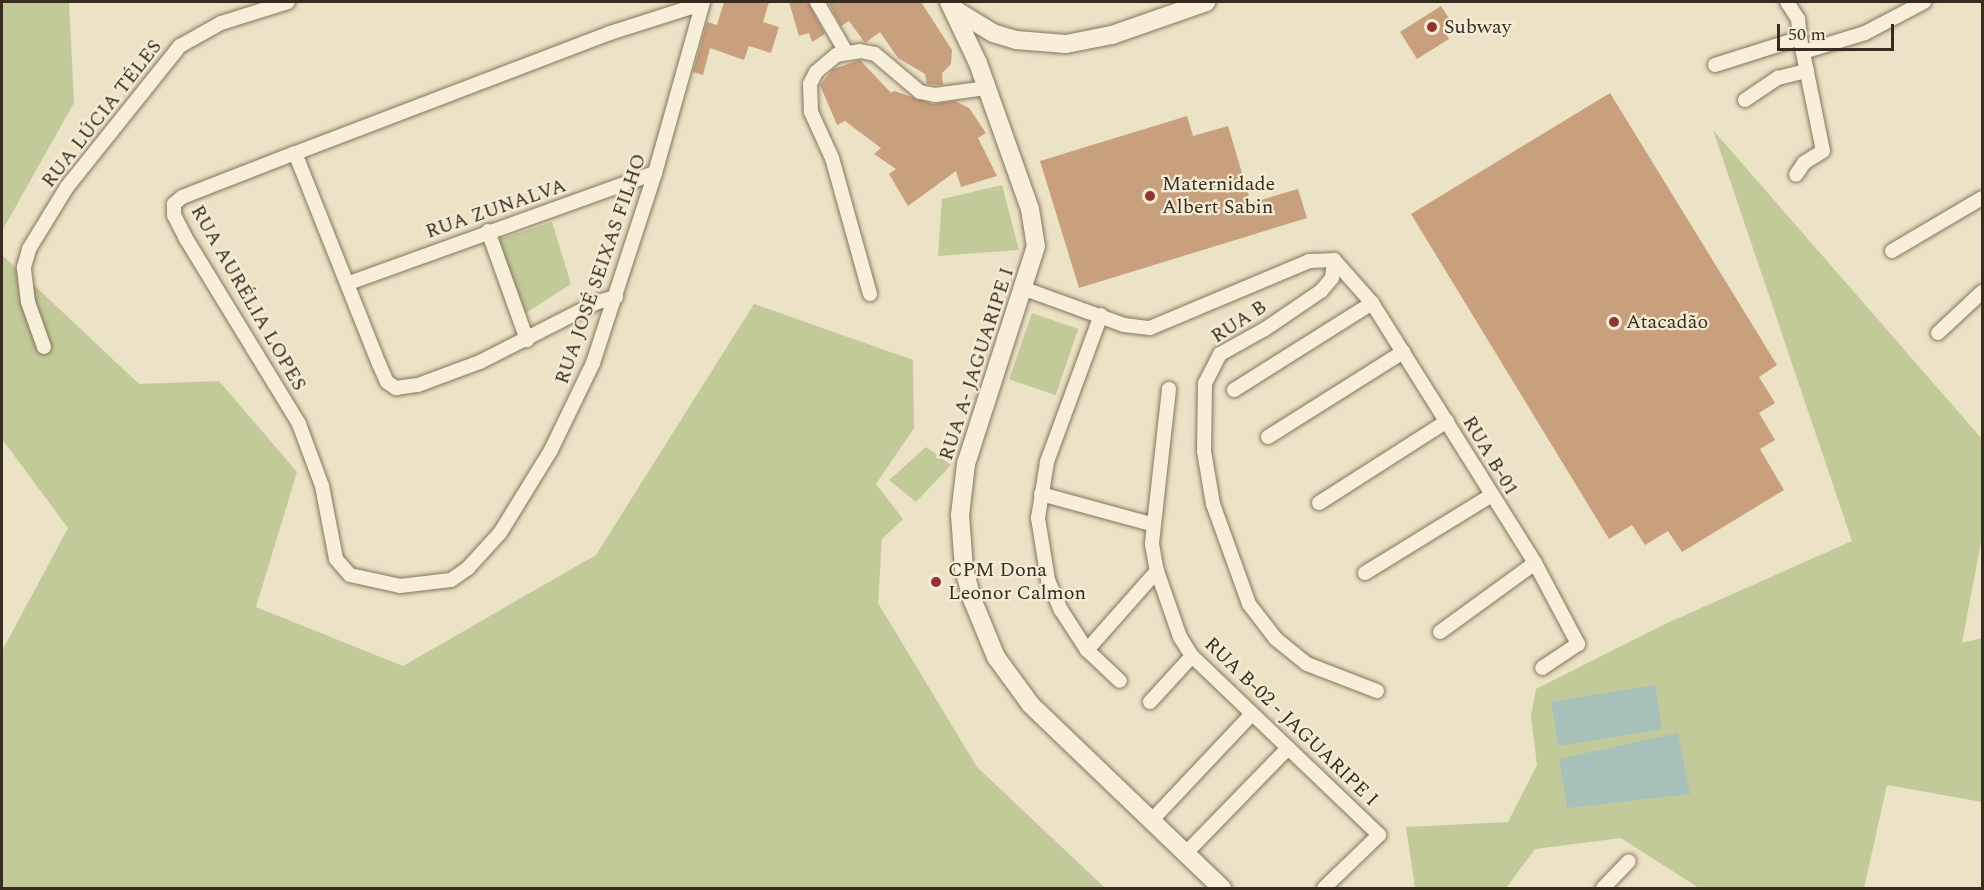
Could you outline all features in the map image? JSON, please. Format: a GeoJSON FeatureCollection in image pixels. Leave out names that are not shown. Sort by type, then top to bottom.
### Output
{"type":"FeatureCollection","features":[{"type":"Feature","properties":{"kind":"main road"},"geometry":{"type":"LineString","coordinates":[[952,5],[993,33],[1024,42],[1057,44],[1112,35],[1206,2]]}},
{"type":"Feature","properties":{"kind":"main road","name":"RUA A- JAGUARIPE I"},"geometry":{"type":"LineString","coordinates":[[952,5],[986,88],[1035,229],[1034,261],[966,464],[960,515],[964,569],[982,628],[1014,682],[1051,725],[1222,888]]}},
{"type":"Feature","properties":{"kind":"street","name":"RUA LÚCIA TÉLES"},"geometry":{"type":"LineString","coordinates":[[44,347],[28,302],[24,267],[29,249],[67,187],[180,45],[221,23],[288,2]]}},
{"type":"Feature","properties":{"kind":"street"},"geometry":{"type":"LineString","coordinates":[[817,2],[846,52]]}},
{"type":"Feature","properties":{"kind":"street"},"geometry":{"type":"LineString","coordinates":[[1787,2],[1796,12],[1823,151],[1804,163],[1796,175]]}},
{"type":"Feature","properties":{"kind":"street"},"geometry":{"type":"LineString","coordinates":[[1803,52],[1883,26],[1924,2]]}},
{"type":"Feature","properties":{"kind":"street","name":"RUA AURÉLIA LOPES"},"geometry":{"type":"LineString","coordinates":[[500,533],[468,568],[441,582],[400,586],[375,583],[350,575],[336,559],[322,486],[299,424],[184,237],[173,209],[183,197],[295,153],[610,33],[702,3]]}},
{"type":"Feature","properties":{"kind":"street","name":"RUA JOSÉ SEIXAS FILHO"},"geometry":{"type":"LineString","coordinates":[[500,533],[576,404],[616,297],[655,173],[702,3]]}},
{"type":"Feature","properties":{"kind":"street"},"geometry":{"type":"LineString","coordinates":[[1715,65],[1800,38]]}},
{"type":"Feature","properties":{"kind":"street"},"geometry":{"type":"LineString","coordinates":[[870,294],[832,158],[809,98],[816,72],[846,52],[875,54],[920,92],[935,95],[986,88]]}},
{"type":"Feature","properties":{"kind":"street"},"geometry":{"type":"LineString","coordinates":[[1745,100],[1778,78],[1807,72]]}},
{"type":"Feature","properties":{"kind":"street"},"geometry":{"type":"LineString","coordinates":[[295,153],[349,283],[379,364],[387,382],[396,388],[428,381],[527,340],[578,311],[616,297]]}},
{"type":"Feature","properties":{"kind":"street","name":"RUA ZUNALVA"},"geometry":{"type":"LineString","coordinates":[[349,283],[488,231],[655,173]]}},
{"type":"Feature","properties":{"kind":"street"},"geometry":{"type":"LineString","coordinates":[[1892,251],[1983,198]]}},
{"type":"Feature","properties":{"kind":"street"},"geometry":{"type":"LineString","coordinates":[[488,231],[527,340]]}},
{"type":"Feature","properties":{"kind":"street","name":"RUA B"},"geometry":{"type":"LineString","coordinates":[[1025,289],[1124,325],[1150,328],[1309,261],[1334,260],[1332,278],[1321,291],[1265,329],[1220,354],[1205,383],[1204,451],[1213,504],[1249,604],[1275,639],[1307,664],[1377,691]]}},
{"type":"Feature","properties":{"kind":"street","name":"RUA B-01"},"geometry":{"type":"LineString","coordinates":[[1334,260],[1372,303],[1447,422],[1490,496],[1535,563],[1578,644],[1542,668]]}},
{"type":"Feature","properties":{"kind":"street"},"geometry":{"type":"LineString","coordinates":[[1938,333],[1983,292]]}},
{"type":"Feature","properties":{"kind":"street"},"geometry":{"type":"LineString","coordinates":[[1234,390],[1372,303]]}},
{"type":"Feature","properties":{"kind":"street"},"geometry":{"type":"LineString","coordinates":[[1101,315],[1047,462],[1038,518],[1048,580],[1061,610],[1087,650],[1120,681]]}},
{"type":"Feature","properties":{"kind":"street"},"geometry":{"type":"LineString","coordinates":[[1268,437],[1403,352]]}},
{"type":"Feature","properties":{"kind":"street","name":"RUA B-02 - JAGUARIPE I"},"geometry":{"type":"LineString","coordinates":[[1169,389],[1151,524],[1157,571],[1180,637],[1192,656],[1379,835],[1324,888]]}},
{"type":"Feature","properties":{"kind":"street"},"geometry":{"type":"LineString","coordinates":[[1319,503],[1447,422]]}},
{"type":"Feature","properties":{"kind":"street"},"geometry":{"type":"LineString","coordinates":[[1041,494],[1151,524]]}},
{"type":"Feature","properties":{"kind":"street"},"geometry":{"type":"LineString","coordinates":[[1365,573],[1490,496]]}},
{"type":"Feature","properties":{"kind":"street"},"geometry":{"type":"LineString","coordinates":[[1440,632],[1535,563]]}},
{"type":"Feature","properties":{"kind":"street"},"geometry":{"type":"LineString","coordinates":[[1087,650],[1157,571]]}},
{"type":"Feature","properties":{"kind":"street"},"geometry":{"type":"LineString","coordinates":[[1150,702],[1192,656]]}},
{"type":"Feature","properties":{"kind":"street"},"geometry":{"type":"LineString","coordinates":[[1151,821],[1252,714]]}},
{"type":"Feature","properties":{"kind":"street"},"geometry":{"type":"LineString","coordinates":[[1185,854],[1288,748]]}},
{"type":"Feature","properties":{"kind":"street"},"geometry":{"type":"LineString","coordinates":[[1602,888],[1629,861]]}},
{"type":"Feature","properties":{"kind":"green space"},"geometry":{"type":"Polygon","coordinates":[[[2,2],[69,2],[74,103],[2,231],[2,2]]]}},
{"type":"Feature","properties":{"kind":"green space"},"geometry":{"type":"Polygon","coordinates":[[[1713,130],[1982,439],[1982,537],[1962,643],[1982,638],[1982,802],[1887,785],[1864,888],[1699,888],[1621,838],[1535,849],[1506,888],[1415,888],[1406,827],[1508,822],[1537,765],[1531,716],[1536,689],[1665,624],[1852,541],[1713,130]]]}},
{"type":"Feature","properties":{"kind":"green space"},"geometry":{"type":"Polygon","coordinates":[[[1002,185],[1019,250],[938,256],[942,199],[1002,185]]]}},
{"type":"Feature","properties":{"kind":"green space"},"geometry":{"type":"Polygon","coordinates":[[[552,222],[571,284],[526,313],[497,240],[552,222]]]}},
{"type":"Feature","properties":{"kind":"green space"},"geometry":{"type":"Polygon","coordinates":[[[2,255],[139,384],[219,381],[297,472],[256,607],[403,666],[596,555],[754,304],[913,360],[914,428],[876,484],[903,519],[882,539],[878,603],[977,767],[1105,888],[2,888],[2,651],[68,528],[2,439],[2,255]]]}},
{"type":"Feature","properties":{"kind":"green space"},"geometry":{"type":"Polygon","coordinates":[[[1032,313],[1078,329],[1056,395],[1009,379],[1032,313]]]}},
{"type":"Feature","properties":{"kind":"green space"},"geometry":{"type":"Polygon","coordinates":[[[926,447],[951,465],[916,502],[889,480],[926,447]]]}},
{"type":"Feature","properties":{"kind":"water"},"geometry":{"type":"Polygon","coordinates":[[[1655,685],[1662,729],[1558,746],[1551,701],[1655,685]]]}},
{"type":"Feature","properties":{"kind":"water"},"geometry":{"type":"Polygon","coordinates":[[[1678,733],[1690,794],[1567,808],[1559,759],[1678,733]]]}},
{"type":"Feature","properties":{"kind":"building"},"geometry":{"type":"Polygon","coordinates":[[[724,2],[769,2],[763,22],[779,27],[771,53],[749,46],[744,60],[710,48],[703,75],[693,72],[707,22],[717,25],[724,2]]]}},
{"type":"Feature","properties":{"kind":"building"},"geometry":{"type":"Polygon","coordinates":[[[789,2],[808,2],[825,34],[812,42],[809,33],[799,36],[789,2]]]}},
{"type":"Feature","properties":{"kind":"building"},"geometry":{"type":"Polygon","coordinates":[[[828,2],[921,2],[952,50],[951,64],[942,73],[943,85],[927,84],[925,74],[898,58],[880,32],[865,43],[849,21],[841,26],[828,2]]]}},
{"type":"Feature","properties":{"kind":"building"},"geometry":{"type":"Polygon","coordinates":[[[1441,6],[1452,23],[1443,29],[1449,39],[1417,59],[1400,32],[1441,6]]]}},
{"type":"Feature","properties":{"kind":"building"},"geometry":{"type":"Polygon","coordinates":[[[860,60],[891,93],[894,91],[933,104],[955,101],[969,108],[986,133],[978,138],[997,176],[961,187],[956,171],[908,206],[889,174],[896,169],[874,154],[881,148],[845,121],[837,125],[820,85],[833,69],[860,60]]]}},
{"type":"Feature","properties":{"kind":"building","name":"Atacadão"},"geometry":{"type":"Polygon","coordinates":[[[1610,93],[1777,365],[1759,377],[1775,403],[1759,413],[1775,440],[1760,449],[1784,490],[1682,552],[1668,531],[1645,545],[1632,525],[1609,539],[1411,214],[1610,93]]]}},
{"type":"Feature","properties":{"kind":"building","name":"Maternidade Albert Sabin"},"geometry":{"type":"Polygon","coordinates":[[[1187,116],[1193,136],[1228,126],[1251,203],[1298,189],[1307,218],[1079,288],[1040,161],[1187,116]]]}},
{"type":"Feature","properties":{"kind":"place","name":"Subway"},"geometry":{"type":"Point","coordinates":[1432,27]}},
{"type":"Feature","properties":{"kind":"place","name":"Maternidade Albert Sabin"},"geometry":{"type":"Point","coordinates":[1150,196]}},
{"type":"Feature","properties":{"kind":"place","name":"Atacadão"},"geometry":{"type":"Point","coordinates":[1614,322]}},
{"type":"Feature","properties":{"kind":"place","name":"CPM Dona Leonor Calmon"},"geometry":{"type":"Point","coordinates":[936,582]}}]}
